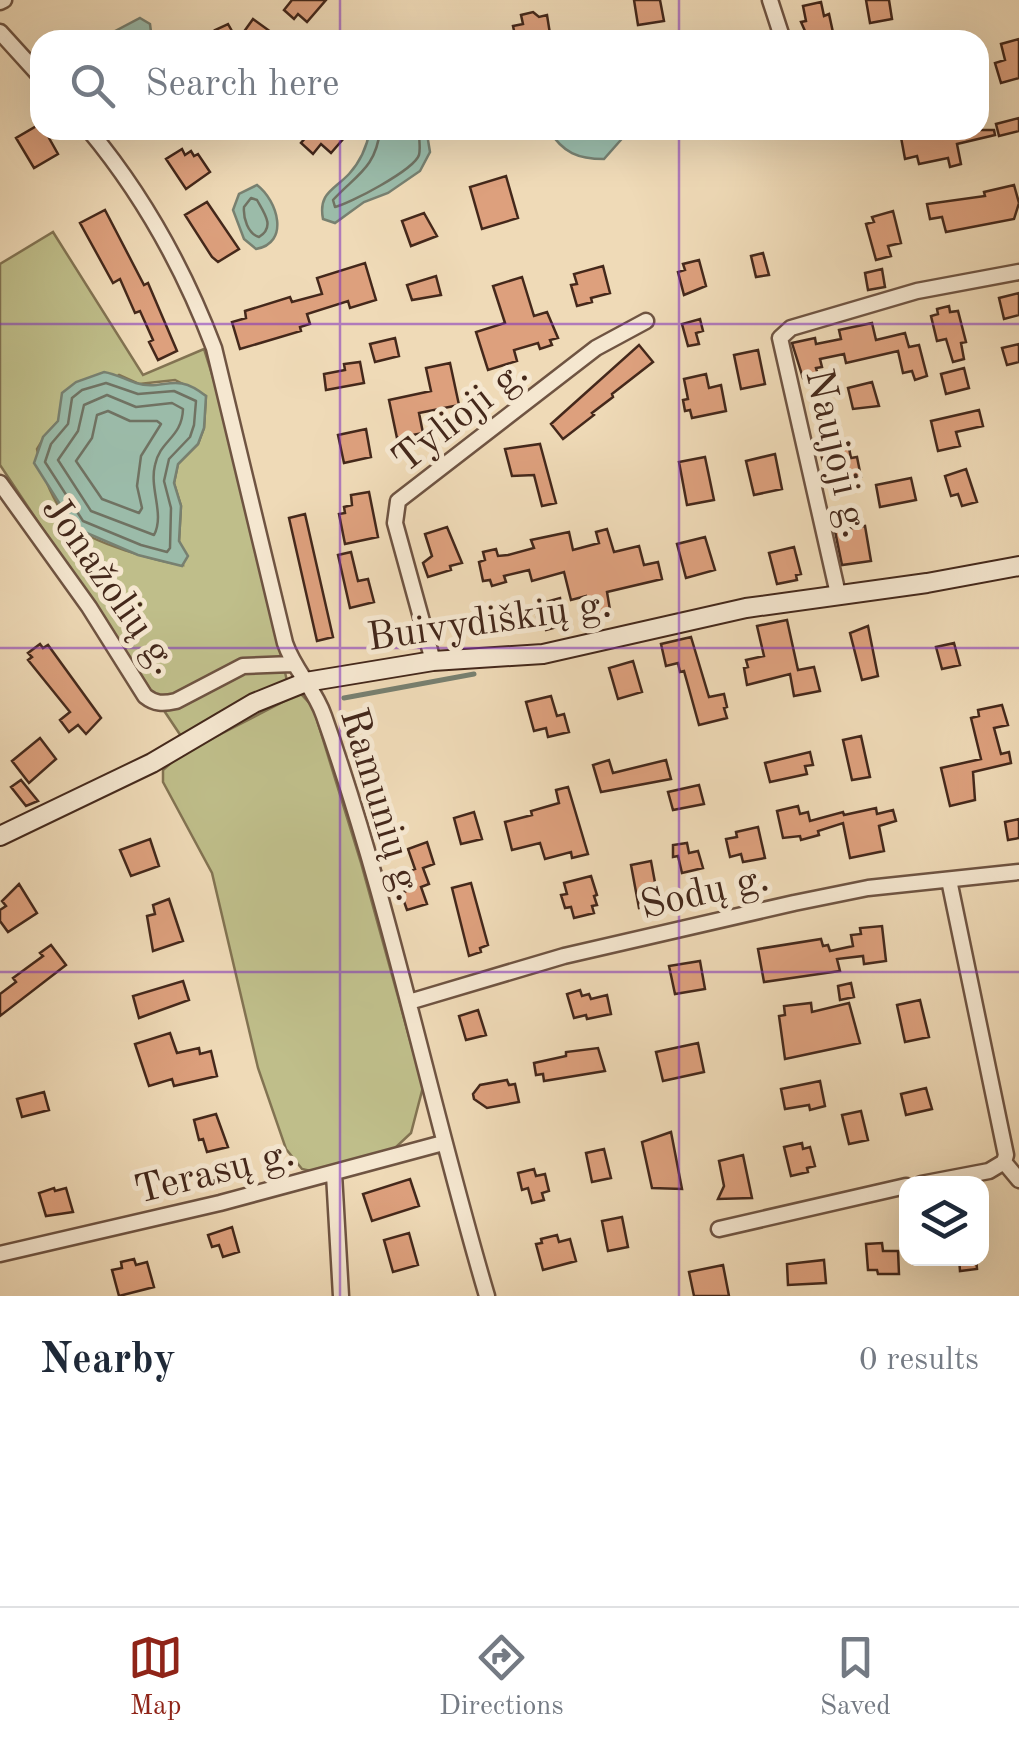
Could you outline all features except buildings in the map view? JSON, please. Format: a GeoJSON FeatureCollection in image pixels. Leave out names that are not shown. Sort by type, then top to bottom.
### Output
{"type":"FeatureCollection","features":[{"type":"Feature","properties":{"kind":"main road","name":"Buivydiškių g."},"geometry":{"type":"LineString","coordinates":[[0,836],[152,763],[254,703],[306,682],[432,661],[543,654],[746,608],[927,584],[1019,566]]}},
{"type":"Feature","properties":{"kind":"street"},"geometry":{"type":"LineString","coordinates":[[770,0],[780,30]]}},
{"type":"Feature","properties":{"kind":"street"},"geometry":{"type":"LineString","coordinates":[[0,32],[30,65]]}},
{"type":"Feature","properties":{"kind":"street","name":"Ramunių g."},"geometry":{"type":"LineString","coordinates":[[97,140],[151,214],[202,317],[236,429],[284,644],[323,713],[409,1002],[443,1142],[487,1296]]}},
{"type":"Feature","properties":{"kind":"street","name":"Naujoji g."},"geometry":{"type":"LineString","coordinates":[[838,594],[780,338],[791,328],[917,291],[1019,272]]}},
{"type":"Feature","properties":{"kind":"street","name":"Tylioji g."},"geometry":{"type":"LineString","coordinates":[[432,661],[396,524],[398,502],[596,348],[646,320]]}},
{"type":"Feature","properties":{"kind":"street","name":"Jonažolių g."},"geometry":{"type":"LineString","coordinates":[[0,483],[90,607],[144,696],[153,702],[176,701],[243,666],[292,664]]}},
{"type":"Feature","properties":{"kind":"street","name":"Sodų g."},"geometry":{"type":"LineString","coordinates":[[409,1002],[564,956],[794,903],[868,888],[1019,872]]}},
{"type":"Feature","properties":{"kind":"street"},"geometry":{"type":"LineString","coordinates":[[949,880],[1005,1142],[1004,1162],[1019,1180]]}},
{"type":"Feature","properties":{"kind":"street","name":"Terasų g."},"geometry":{"type":"LineString","coordinates":[[0,1254],[334,1174],[443,1142]]}},
{"type":"Feature","properties":{"kind":"street"},"geometry":{"type":"LineString","coordinates":[[963,1176],[989,1171],[1004,1162]]}},
{"type":"Feature","properties":{"kind":"street"},"geometry":{"type":"LineString","coordinates":[[334,1174],[341,1296]]}},
{"type":"Feature","properties":{"kind":"street"},"geometry":{"type":"LineString","coordinates":[[719,1229],[899,1188]]}},
{"type":"Feature","properties":{"kind":"shaded area"},"geometry":{"type":"Polygon","coordinates":[[[53,232],[143,375],[204,349],[230,432],[287,681],[181,736],[0,465],[0,264],[53,232]],[[119,375],[85,399],[44,437],[37,449],[39,459],[54,499],[82,532],[125,550],[183,565],[179,541],[181,506],[174,483],[178,464],[198,444],[204,428],[206,396],[175,380],[139,384],[119,375]]]}},
{"type":"Feature","properties":{"kind":"shaded area"},"geometry":{"type":"Polygon","coordinates":[[[300,693],[313,707],[423,1087],[411,1133],[394,1149],[315,1172],[302,1169],[286,1149],[258,1068],[212,873],[163,782],[163,770],[180,755],[300,693]]]}},
{"type":"Feature","properties":{"kind":"water"},"geometry":{"type":"Polygon","coordinates":[[[140,18],[150,24],[151,30],[117,30],[140,18]]]}},
{"type":"Feature","properties":{"kind":"water"},"geometry":{"type":"Polygon","coordinates":[[[367,140],[428,140],[430,152],[420,171],[388,193],[364,202],[335,223],[323,219],[325,198],[357,164],[367,140]]]}},
{"type":"Feature","properties":{"kind":"water"},"geometry":{"type":"Polygon","coordinates":[[[557,140],[621,140],[604,159],[586,158],[557,140]]]}},
{"type":"Feature","properties":{"kind":"water"},"geometry":{"type":"Polygon","coordinates":[[[257,185],[275,211],[277,230],[267,245],[256,249],[244,239],[233,210],[239,194],[257,185]]]}},
{"type":"Feature","properties":{"kind":"water"},"geometry":{"type":"Polygon","coordinates":[[[104,372],[146,385],[186,384],[206,396],[204,428],[198,444],[178,464],[174,483],[181,506],[179,541],[188,556],[182,566],[138,555],[75,528],[34,463],[43,437],[58,421],[62,393],[76,382],[104,372]]]}},
{"type":"Feature","properties":{"kind":"waterway"},"geometry":{"type":"LineString","coordinates":[[344,698],[474,674]]}}]}
